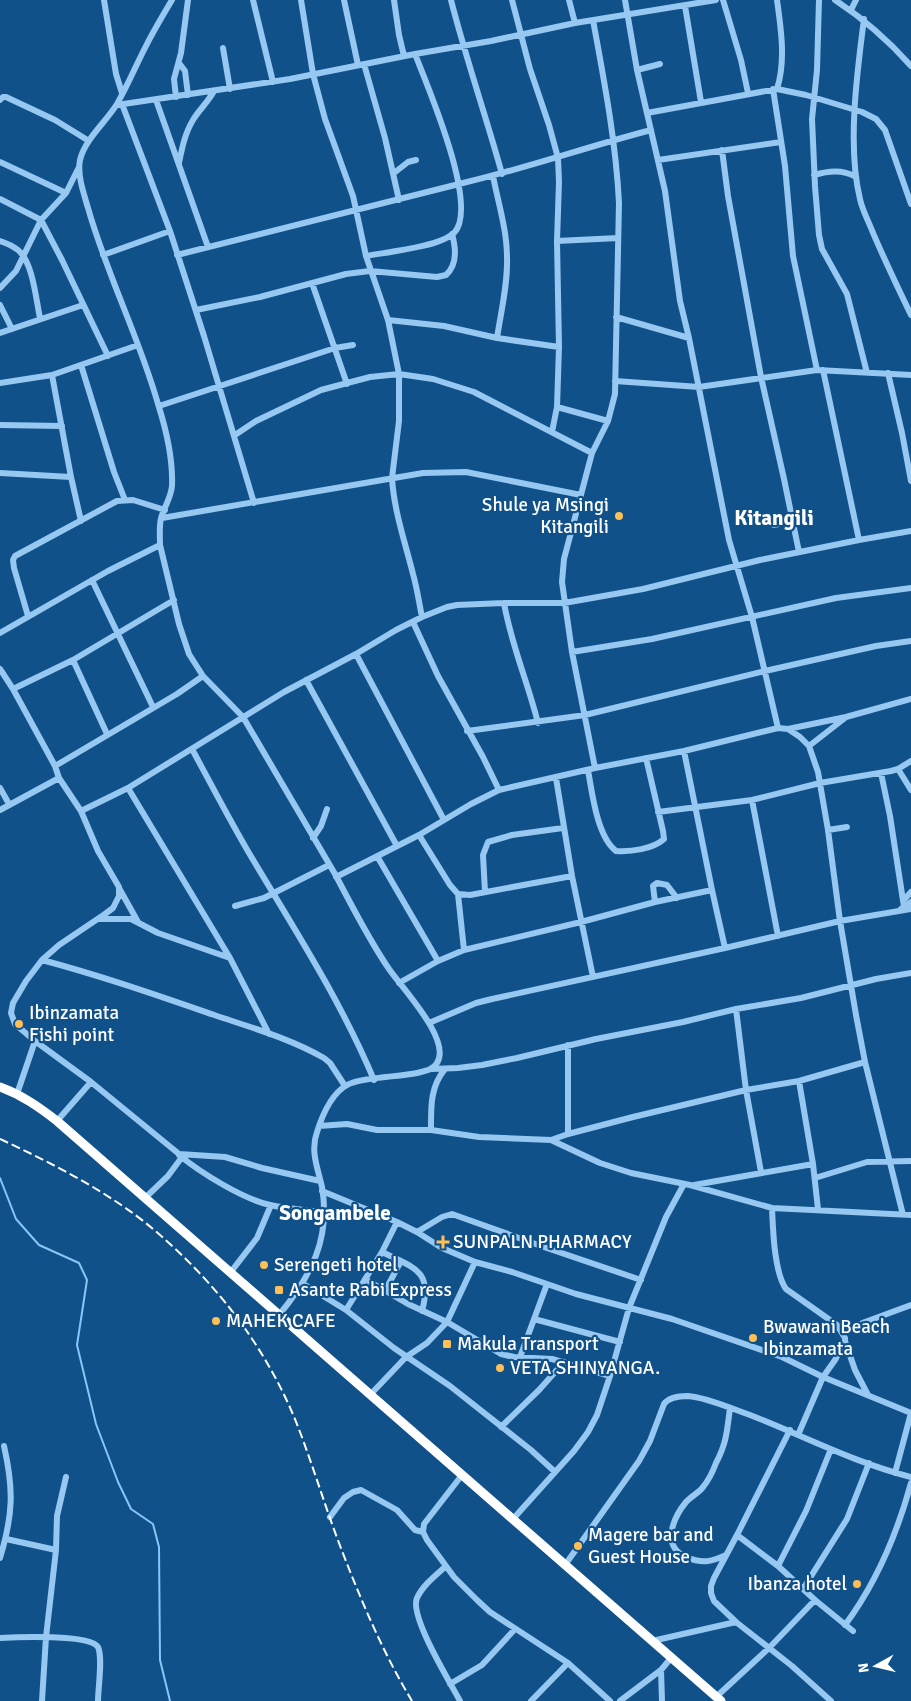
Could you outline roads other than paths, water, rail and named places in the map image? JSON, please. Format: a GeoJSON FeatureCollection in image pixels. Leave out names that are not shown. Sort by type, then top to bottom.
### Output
{"type":"FeatureCollection","features":[{"type":"Feature","properties":{"kind":"highway"},"geometry":{"type":"LineString","coordinates":[[0,1087],[37,1105],[57,1121],[718,1699]]}},
{"type":"Feature","properties":{"kind":"street"},"geometry":{"type":"LineString","coordinates":[[104,0],[116,74],[122,93]]}},
{"type":"Feature","properties":{"kind":"street"},"geometry":{"type":"LineString","coordinates":[[0,288],[16,271],[40,220],[66,193],[79,167],[82,153],[89,141],[119,104],[122,93],[172,0]]}},
{"type":"Feature","properties":{"kind":"street"},"geometry":{"type":"LineString","coordinates":[[176,97],[174,79],[179,63],[188,0]]}},
{"type":"Feature","properties":{"kind":"street"},"geometry":{"type":"LineString","coordinates":[[253,0],[273,82]]}},
{"type":"Feature","properties":{"kind":"street"},"geometry":{"type":"LineString","coordinates":[[301,0],[313,74],[326,119],[353,196],[370,271],[388,320],[399,374],[399,420],[392,478],[394,502],[414,576],[422,616]]}},
{"type":"Feature","properties":{"kind":"street"},"geometry":{"type":"LineString","coordinates":[[344,0],[400,200]]}},
{"type":"Feature","properties":{"kind":"street"},"geometry":{"type":"LineString","coordinates":[[394,0],[404,56]]}},
{"type":"Feature","properties":{"kind":"street"},"geometry":{"type":"LineString","coordinates":[[451,0],[502,174]]}},
{"type":"Feature","properties":{"kind":"street"},"geometry":{"type":"LineString","coordinates":[[512,0],[520,35],[558,158],[559,347],[557,407],[552,432]]}},
{"type":"Feature","properties":{"kind":"street"},"geometry":{"type":"LineString","coordinates":[[569,0],[575,22]]}},
{"type":"Feature","properties":{"kind":"street"},"geometry":{"type":"LineString","coordinates":[[625,0],[637,70],[658,160],[669,219],[675,278],[689,338],[729,540],[752,617],[778,728]]}},
{"type":"Feature","properties":{"kind":"street"},"geometry":{"type":"LineString","coordinates":[[119,104],[273,82],[520,35],[575,22],[716,0]]}},
{"type":"Feature","properties":{"kind":"street"},"geometry":{"type":"LineString","coordinates":[[723,0],[741,60],[748,94]]}},
{"type":"Feature","properties":{"kind":"street"},"geometry":{"type":"LineString","coordinates":[[777,0],[782,64],[781,77],[775,89],[781,142],[786,166],[793,256],[858,540]]}},
{"type":"Feature","properties":{"kind":"street"},"geometry":{"type":"LineString","coordinates":[[819,0],[812,120],[814,175],[820,244],[847,294],[867,373]]}},
{"type":"Feature","properties":{"kind":"street"},"geometry":{"type":"LineString","coordinates":[[835,0],[864,19],[911,66]]}},
{"type":"Feature","properties":{"kind":"street"},"geometry":{"type":"LineString","coordinates":[[851,10],[856,0]]}},
{"type":"Feature","properties":{"kind":"street"},"geometry":{"type":"LineString","coordinates":[[685,6],[701,102]]}},
{"type":"Feature","properties":{"kind":"street"},"geometry":{"type":"LineString","coordinates":[[864,19],[855,110],[856,176],[860,202],[911,315]]}},
{"type":"Feature","properties":{"kind":"street"},"geometry":{"type":"LineString","coordinates":[[593,20],[613,140],[619,196],[615,381],[613,404],[608,421],[592,453],[564,559],[562,582],[572,652],[585,715],[602,830],[606,840],[616,851],[635,850],[663,840],[664,831],[646,758]]}},
{"type":"Feature","properties":{"kind":"street"},"geometry":{"type":"LineString","coordinates":[[223,48],[230,88]]}},
{"type":"Feature","properties":{"kind":"street"},"geometry":{"type":"LineString","coordinates":[[366,256],[433,243],[452,234],[460,220],[459,184],[451,151],[415,54]]}},
{"type":"Feature","properties":{"kind":"street"},"geometry":{"type":"LineString","coordinates":[[179,63],[185,71],[188,95]]}},
{"type":"Feature","properties":{"kind":"street"},"geometry":{"type":"LineString","coordinates":[[637,70],[660,64]]}},
{"type":"Feature","properties":{"kind":"street"},"geometry":{"type":"LineString","coordinates":[[647,113],[775,89],[814,98],[870,115],[881,124],[888,137],[911,204]]}},
{"type":"Feature","properties":{"kind":"street"},"geometry":{"type":"LineString","coordinates":[[179,164],[185,138],[193,120],[214,91]]}},
{"type":"Feature","properties":{"kind":"street"},"geometry":{"type":"LineString","coordinates":[[0,100],[3,97],[6,98],[55,120],[89,141]]}},
{"type":"Feature","properties":{"kind":"street"},"geometry":{"type":"LineString","coordinates":[[156,100],[208,247]]}},
{"type":"Feature","properties":{"kind":"street"},"geometry":{"type":"LineString","coordinates":[[119,104],[170,231],[235,435],[254,503]]}},
{"type":"Feature","properties":{"kind":"street"},"geometry":{"type":"LineString","coordinates":[[177,255],[502,174],[651,130]]}},
{"type":"Feature","properties":{"kind":"street"},"geometry":{"type":"LineString","coordinates":[[658,160],[781,142]]}},
{"type":"Feature","properties":{"kind":"street"},"geometry":{"type":"LineString","coordinates":[[722,150],[728,196],[761,377],[799,552]]}},
{"type":"Feature","properties":{"kind":"street"},"geometry":{"type":"LineString","coordinates":[[394,174],[408,162],[416,160]]}},
{"type":"Feature","properties":{"kind":"street"},"geometry":{"type":"LineString","coordinates":[[0,162],[66,193]]}},
{"type":"Feature","properties":{"kind":"street"},"geometry":{"type":"LineString","coordinates":[[79,167],[85,197],[103,256],[138,345],[159,406],[171,473],[170,496],[159,533],[160,545],[189,654],[203,676],[243,717],[374,944],[399,983],[430,1023],[440,1049],[438,1062],[432,1069]]}},
{"type":"Feature","properties":{"kind":"street"},"geometry":{"type":"LineString","coordinates":[[814,175],[835,171],[848,172],[856,176]]}},
{"type":"Feature","properties":{"kind":"street"},"geometry":{"type":"LineString","coordinates":[[493,176],[505,234],[507,257],[505,289],[497,338]]}},
{"type":"Feature","properties":{"kind":"street"},"geometry":{"type":"LineString","coordinates":[[0,199],[40,220],[108,356]]}},
{"type":"Feature","properties":{"kind":"street"},"geometry":{"type":"LineString","coordinates":[[103,256],[170,231]]}},
{"type":"Feature","properties":{"kind":"street"},"geometry":{"type":"LineString","coordinates":[[196,310],[260,297],[346,274],[370,271],[437,277],[446,275],[453,264],[455,246],[452,234]]}},
{"type":"Feature","properties":{"kind":"street"},"geometry":{"type":"LineString","coordinates":[[557,240],[618,238]]}},
{"type":"Feature","properties":{"kind":"street"},"geometry":{"type":"LineString","coordinates":[[0,241],[10,245],[23,255],[30,273],[40,318]]}},
{"type":"Feature","properties":{"kind":"street"},"geometry":{"type":"LineString","coordinates":[[312,283],[347,384]]}},
{"type":"Feature","properties":{"kind":"street"},"geometry":{"type":"LineString","coordinates":[[0,305],[12,329]]}},
{"type":"Feature","properties":{"kind":"street"},"geometry":{"type":"LineString","coordinates":[[0,333],[83,305]]}},
{"type":"Feature","properties":{"kind":"street"},"geometry":{"type":"LineString","coordinates":[[616,317],[689,338]]}},
{"type":"Feature","properties":{"kind":"street"},"geometry":{"type":"LineString","coordinates":[[388,320],[444,326],[497,338],[559,347]]}},
{"type":"Feature","properties":{"kind":"street"},"geometry":{"type":"LineString","coordinates":[[0,383],[52,375],[138,345]]}},
{"type":"Feature","properties":{"kind":"street"},"geometry":{"type":"LineString","coordinates":[[159,406],[334,348],[353,345]]}},
{"type":"Feature","properties":{"kind":"street"},"geometry":{"type":"LineString","coordinates":[[81,365],[114,472],[125,500]]}},
{"type":"Feature","properties":{"kind":"street"},"geometry":{"type":"LineString","coordinates":[[615,381],[699,387],[820,370],[911,375]]}},
{"type":"Feature","properties":{"kind":"street"},"geometry":{"type":"LineString","coordinates":[[235,435],[256,421],[312,394],[384,374],[399,374],[433,380],[474,392],[592,453]]}},
{"type":"Feature","properties":{"kind":"street"},"geometry":{"type":"LineString","coordinates":[[888,374],[911,481]]}},
{"type":"Feature","properties":{"kind":"street"},"geometry":{"type":"LineString","coordinates":[[52,375],[80,521]]}},
{"type":"Feature","properties":{"kind":"street"},"geometry":{"type":"LineString","coordinates":[[557,407],[608,421]]}},
{"type":"Feature","properties":{"kind":"street"},"geometry":{"type":"LineString","coordinates":[[0,424],[62,426]]}},
{"type":"Feature","properties":{"kind":"street"},"geometry":{"type":"LineString","coordinates":[[162,518],[423,473],[466,472],[581,495]]}},
{"type":"Feature","properties":{"kind":"street"},"geometry":{"type":"LineString","coordinates":[[0,474],[71,477]]}},
{"type":"Feature","properties":{"kind":"street"},"geometry":{"type":"LineString","coordinates":[[28,616],[13,558],[108,505],[125,500],[145,503],[165,510]]}},
{"type":"Feature","properties":{"kind":"street"},"geometry":{"type":"LineString","coordinates":[[774,525],[792,521]]}},
{"type":"Feature","properties":{"kind":"street"},"geometry":{"type":"LineString","coordinates":[[81,811],[128,788],[306,680],[422,616],[457,605],[564,603],[643,589],[799,552],[911,532]]}},
{"type":"Feature","properties":{"kind":"street"},"geometry":{"type":"LineString","coordinates":[[0,633],[92,580],[160,545]]}},
{"type":"Feature","properties":{"kind":"street"},"geometry":{"type":"LineString","coordinates":[[92,580],[153,707]]}},
{"type":"Feature","properties":{"kind":"street"},"geometry":{"type":"LineString","coordinates":[[572,652],[652,638],[836,598],[911,588]]}},
{"type":"Feature","properties":{"kind":"street"},"geometry":{"type":"LineString","coordinates":[[13,689],[74,660],[174,600]]}},
{"type":"Feature","properties":{"kind":"street"},"geometry":{"type":"LineString","coordinates":[[504,603],[511,635],[538,723]]}},
{"type":"Feature","properties":{"kind":"street"},"geometry":{"type":"LineString","coordinates":[[413,622],[438,676],[498,790]]}},
{"type":"Feature","properties":{"kind":"street"},"geometry":{"type":"LineString","coordinates":[[467,731],[538,723],[585,715],[765,671],[876,646],[911,641]]}},
{"type":"Feature","properties":{"kind":"street"},"geometry":{"type":"LineString","coordinates":[[356,654],[444,820]]}},
{"type":"Feature","properties":{"kind":"street"},"geometry":{"type":"LineString","coordinates":[[74,660],[107,734]]}},
{"type":"Feature","properties":{"kind":"street"},"geometry":{"type":"LineString","coordinates":[[0,669],[55,766],[59,778],[81,811],[98,851],[138,922]]}},
{"type":"Feature","properties":{"kind":"street"},"geometry":{"type":"LineString","coordinates":[[55,766],[203,676]]}},
{"type":"Feature","properties":{"kind":"street"},"geometry":{"type":"LineString","coordinates":[[306,680],[397,846]]}},
{"type":"Feature","properties":{"kind":"street"},"geometry":{"type":"LineString","coordinates":[[336,877],[419,835],[498,790],[684,751],[778,728],[788,729],[846,717],[911,699]]}},
{"type":"Feature","properties":{"kind":"street"},"geometry":{"type":"LineString","coordinates":[[809,746],[846,717]]}},
{"type":"Feature","properties":{"kind":"street"},"geometry":{"type":"LineString","coordinates":[[788,729],[809,746],[820,783],[840,921],[865,1062],[903,1214]]}},
{"type":"Feature","properties":{"kind":"street"},"geometry":{"type":"LineString","coordinates":[[192,749],[240,838],[339,1005],[374,1080]]}},
{"type":"Feature","properties":{"kind":"street"},"geometry":{"type":"LineString","coordinates":[[684,751],[725,948]]}},
{"type":"Feature","properties":{"kind":"street"},"geometry":{"type":"LineString","coordinates":[[658,812],[752,800],[820,783],[898,769],[911,761]]}},
{"type":"Feature","properties":{"kind":"street"},"geometry":{"type":"LineString","coordinates":[[898,769],[911,790]]}},
{"type":"Feature","properties":{"kind":"street"},"geometry":{"type":"LineString","coordinates":[[880,773],[890,816],[904,904]]}},
{"type":"Feature","properties":{"kind":"street"},"geometry":{"type":"LineString","coordinates":[[0,810],[59,778]]}},
{"type":"Feature","properties":{"kind":"street"},"geometry":{"type":"LineString","coordinates":[[556,778],[562,828],[593,977]]}},
{"type":"Feature","properties":{"kind":"street"},"geometry":{"type":"LineString","coordinates":[[0,788],[9,804]]}},
{"type":"Feature","properties":{"kind":"street"},"geometry":{"type":"LineString","coordinates":[[128,788],[230,958],[269,1034]]}},
{"type":"Feature","properties":{"kind":"street"},"geometry":{"type":"LineString","coordinates":[[752,800],[778,936]]}},
{"type":"Feature","properties":{"kind":"street"},"geometry":{"type":"LineString","coordinates":[[313,838],[321,826],[328,809]]}},
{"type":"Feature","properties":{"kind":"street"},"geometry":{"type":"LineString","coordinates":[[828,830],[847,827]]}},
{"type":"Feature","properties":{"kind":"street"},"geometry":{"type":"LineString","coordinates":[[485,892],[483,855],[488,842],[512,835],[562,828]]}},
{"type":"Feature","properties":{"kind":"street"},"geometry":{"type":"LineString","coordinates":[[419,835],[450,885],[458,894],[464,950]]}},
{"type":"Feature","properties":{"kind":"street"},"geometry":{"type":"LineString","coordinates":[[378,856],[438,961]]}},
{"type":"Feature","properties":{"kind":"street"},"geometry":{"type":"LineString","coordinates":[[235,906],[253,902],[274,893],[329,865]]}},
{"type":"Feature","properties":{"kind":"street"},"geometry":{"type":"LineString","coordinates":[[458,894],[470,895],[572,876]]}},
{"type":"Feature","properties":{"kind":"street"},"geometry":{"type":"LineString","coordinates":[[654,902],[652,890],[654,884],[657,883],[667,885],[676,898]]}},
{"type":"Feature","properties":{"kind":"street"},"geometry":{"type":"LineString","coordinates":[[119,888],[119,896],[112,908],[100,919],[59,945],[42,960],[26,981],[13,1003],[11,1013],[15,1024],[91,1082],[180,1156],[208,1176],[257,1201],[271,1205],[324,1212]]}},
{"type":"Feature","properties":{"kind":"street"},"geometry":{"type":"LineString","coordinates":[[399,983],[438,961],[464,950],[581,922],[654,902],[712,890]]}},
{"type":"Feature","properties":{"kind":"street"},"geometry":{"type":"LineString","coordinates":[[898,911],[911,892]]}},
{"type":"Feature","properties":{"kind":"street"},"geometry":{"type":"LineString","coordinates":[[904,904],[911,902]]}},
{"type":"Feature","properties":{"kind":"street"},"geometry":{"type":"LineString","coordinates":[[430,1023],[492,998],[725,948],[840,921],[911,909]]}},
{"type":"Feature","properties":{"kind":"street"},"geometry":{"type":"LineString","coordinates":[[100,919],[125,918],[230,958]]}},
{"type":"Feature","properties":{"kind":"street"},"geometry":{"type":"LineString","coordinates":[[42,960],[142,990],[269,1034],[324,1058],[330,1063],[346,1086]]}},
{"type":"Feature","properties":{"kind":"street"},"geometry":{"type":"LineString","coordinates":[[279,1315],[302,1283],[319,1250],[323,1234],[324,1212],[314,1151],[315,1137],[318,1126],[331,1100],[346,1086],[355,1082],[413,1074],[432,1069],[482,1066],[568,1045],[674,1024],[736,1009],[793,999],[876,979],[911,975]]}},
{"type":"Feature","properties":{"kind":"street"},"geometry":{"type":"LineString","coordinates":[[736,1009],[746,1090],[761,1172]]}},
{"type":"Feature","properties":{"kind":"street"},"geometry":{"type":"LineString","coordinates":[[17,1094],[35,1041]]}},
{"type":"Feature","properties":{"kind":"street"},"geometry":{"type":"LineString","coordinates":[[568,1045],[568,1134]]}},
{"type":"Feature","properties":{"kind":"street"},"geometry":{"type":"LineString","coordinates":[[318,1126],[347,1124],[377,1130],[430,1130],[479,1137],[550,1140],[746,1090],[799,1081],[865,1062]]}},
{"type":"Feature","properties":{"kind":"street"},"geometry":{"type":"LineString","coordinates":[[430,1130],[431,1098],[438,1078],[445,1069]]}},
{"type":"Feature","properties":{"kind":"street"},"geometry":{"type":"LineString","coordinates":[[799,1081],[813,1164],[818,1209]]}},
{"type":"Feature","properties":{"kind":"street"},"geometry":{"type":"LineString","coordinates":[[57,1121],[91,1082]]}},
{"type":"Feature","properties":{"kind":"street"},"geometry":{"type":"LineString","coordinates":[[550,1140],[600,1163],[631,1173],[687,1185],[772,1208],[911,1215]]}},
{"type":"Feature","properties":{"kind":"street"},"geometry":{"type":"LineString","coordinates":[[180,1156],[225,1157],[262,1168],[320,1181]]}},
{"type":"Feature","properties":{"kind":"street"},"geometry":{"type":"LineString","coordinates":[[145,1198],[168,1176],[180,1156]]}},
{"type":"Feature","properties":{"kind":"street"},"geometry":{"type":"LineString","coordinates":[[815,1178],[857,1164],[875,1161],[911,1161]]}},
{"type":"Feature","properties":{"kind":"street"},"geometry":{"type":"LineString","coordinates":[[512,1519],[574,1451],[588,1432],[597,1415],[630,1308],[666,1217],[687,1185],[813,1164]]}},
{"type":"Feature","properties":{"kind":"street"},"geometry":{"type":"LineString","coordinates":[[322,1191],[397,1222],[442,1248],[475,1262],[512,1272],[576,1294],[672,1320],[782,1357],[824,1377],[911,1413],[895,1473]]}},
{"type":"Feature","properties":{"kind":"street"},"geometry":{"type":"LineString","coordinates":[[230,1273],[257,1238],[271,1205]]}},
{"type":"Feature","properties":{"kind":"street"},"geometry":{"type":"LineString","coordinates":[[772,1208],[775,1249],[782,1284],[786,1289],[837,1325],[843,1333],[855,1370],[868,1395]]}},
{"type":"Feature","properties":{"kind":"street"},"geometry":{"type":"LineString","coordinates":[[417,1232],[442,1217],[452,1214],[544,1248],[641,1280]]}},
{"type":"Feature","properties":{"kind":"street"},"geometry":{"type":"LineString","coordinates":[[346,1310],[382,1252],[397,1222]]}},
{"type":"Feature","properties":{"kind":"street"},"geometry":{"type":"LineString","coordinates":[[382,1252],[401,1261],[420,1274],[424,1280],[426,1290],[422,1311]]}},
{"type":"Feature","properties":{"kind":"street"},"geometry":{"type":"LineString","coordinates":[[385,1291],[401,1261]]}},
{"type":"Feature","properties":{"kind":"street"},"geometry":{"type":"LineString","coordinates":[[370,1395],[406,1357],[427,1343],[447,1322],[475,1262]]}},
{"type":"Feature","properties":{"kind":"street"},"geometry":{"type":"LineString","coordinates":[[365,1279],[422,1311],[447,1322],[501,1354],[552,1359],[610,1376]]}},
{"type":"Feature","properties":{"kind":"street"},"geometry":{"type":"LineString","coordinates":[[302,1283],[346,1310],[406,1357],[450,1386],[531,1450],[554,1471]]}},
{"type":"Feature","properties":{"kind":"street"},"geometry":{"type":"LineString","coordinates":[[520,1357],[547,1284]]}},
{"type":"Feature","properties":{"kind":"street"},"geometry":{"type":"LineString","coordinates":[[843,1333],[865,1322],[911,1305]]}},
{"type":"Feature","properties":{"kind":"street"},"geometry":{"type":"LineString","coordinates":[[534,1319],[620,1342]]}},
{"type":"Feature","properties":{"kind":"street"},"geometry":{"type":"LineString","coordinates":[[798,1435],[824,1377],[845,1341]]}},
{"type":"Feature","properties":{"kind":"street"},"geometry":{"type":"LineString","coordinates":[[501,1426],[564,1362]]}},
{"type":"Feature","properties":{"kind":"street"},"geometry":{"type":"LineString","coordinates":[[565,1565],[639,1460],[650,1441],[667,1400],[691,1397],[730,1408],[790,1430],[831,1449],[895,1473],[911,1477]]}},
{"type":"Feature","properties":{"kind":"street"},"geometry":{"type":"LineString","coordinates":[[726,1555],[709,1562],[688,1558],[681,1555],[674,1548],[671,1541],[672,1530],[680,1510],[703,1487],[718,1461],[728,1432],[730,1408]]}},
{"type":"Feature","properties":{"kind":"street"},"geometry":{"type":"LineString","coordinates":[[790,1430],[738,1535],[710,1586],[711,1593],[714,1601],[736,1622],[830,1701]]}},
{"type":"Feature","properties":{"kind":"street"},"geometry":{"type":"LineString","coordinates":[[0,1558],[6,1539],[12,1506],[11,1487],[4,1446]]}},
{"type":"Feature","properties":{"kind":"street"},"geometry":{"type":"LineString","coordinates":[[778,1566],[806,1511],[831,1449]]}},
{"type":"Feature","properties":{"kind":"street"},"geometry":{"type":"LineString","coordinates":[[804,1590],[847,1519],[869,1463]]}},
{"type":"Feature","properties":{"kind":"street"},"geometry":{"type":"LineString","coordinates":[[462,1475],[424,1524],[423,1532],[427,1540],[454,1576],[490,1612],[568,1663],[610,1701]]}},
{"type":"Feature","properties":{"kind":"street"},"geometry":{"type":"LineString","coordinates":[[42,1701],[46,1637],[56,1550],[57,1516],[66,1477]]}},
{"type":"Feature","properties":{"kind":"street"},"geometry":{"type":"LineString","coordinates":[[845,1625],[866,1596],[879,1571],[896,1531],[911,1483]]}},
{"type":"Feature","properties":{"kind":"street"},"geometry":{"type":"LineString","coordinates":[[330,1517],[344,1498],[353,1492],[362,1490],[397,1510],[415,1530],[423,1532]]}},
{"type":"Feature","properties":{"kind":"street"},"geometry":{"type":"LineString","coordinates":[[738,1535],[778,1566],[853,1631]]}},
{"type":"Feature","properties":{"kind":"street"},"geometry":{"type":"LineString","coordinates":[[6,1539],[56,1550]]}},
{"type":"Feature","properties":{"kind":"street"},"geometry":{"type":"LineString","coordinates":[[446,1566],[422,1589],[416,1604],[422,1626],[460,1701]]}},
{"type":"Feature","properties":{"kind":"street"},"geometry":{"type":"LineString","coordinates":[[718,1699],[815,1600]]}},
{"type":"Feature","properties":{"kind":"street"},"geometry":{"type":"LineString","coordinates":[[652,1641],[736,1622]]}},
{"type":"Feature","properties":{"kind":"street"},"geometry":{"type":"LineString","coordinates":[[450,1684],[482,1665],[515,1629]]}},
{"type":"Feature","properties":{"kind":"street"},"geometry":{"type":"LineString","coordinates":[[0,1638],[46,1637],[82,1639],[95,1644],[100,1656],[98,1701]]}},
{"type":"Feature","properties":{"kind":"street"},"geometry":{"type":"LineString","coordinates":[[620,1701],[661,1670],[671,1658]]}},
{"type":"Feature","properties":{"kind":"street"},"geometry":{"type":"LineString","coordinates":[[531,1701],[568,1663]]}},
{"type":"Feature","properties":{"kind":"street"},"geometry":{"type":"LineString","coordinates":[[661,1670],[662,1701]]}},
{"type":"Feature","properties":{"kind":"waterway"},"geometry":{"type":"LineString","coordinates":[[0,1178],[16,1219],[39,1245],[79,1263],[87,1280],[77,1345],[96,1424],[118,1482],[131,1509],[153,1524],[159,1547],[160,1660],[170,1701]]}},
{"type":"Feature","properties":{"kind":"railway"},"geometry":{"type":"LineString","coordinates":[[0,1139],[100,1191],[137,1216],[177,1250],[220,1296],[240,1321],[274,1374],[288,1403],[363,1604],[381,1644],[412,1701]]}},
{"type":"Feature","properties":{"kind":"place","name":"Shule ya Msingi Kitangili"},"geometry":{"type":"Point","coordinates":[619,516]}},
{"type":"Feature","properties":{"kind":"place","name":"Ibinzamata Fishi point"},"geometry":{"type":"Point","coordinates":[19,1024]}},
{"type":"Feature","properties":{"kind":"place","name":"SUNPALN PHARMACY"},"geometry":{"type":"Point","coordinates":[443,1242]}},
{"type":"Feature","properties":{"kind":"place","name":"Serengeti hotel"},"geometry":{"type":"Point","coordinates":[264,1265]}},
{"type":"Feature","properties":{"kind":"place","name":"Asante Rabi Express"},"geometry":{"type":"Point","coordinates":[279,1290]}},
{"type":"Feature","properties":{"kind":"place","name":"MAHEK CAFE"},"geometry":{"type":"Point","coordinates":[216,1321]}},
{"type":"Feature","properties":{"kind":"place","name":"Bwawani Beach Ibinzamata"},"geometry":{"type":"Point","coordinates":[753,1338]}},
{"type":"Feature","properties":{"kind":"place","name":"Makula Transport"},"geometry":{"type":"Point","coordinates":[447,1344]}},
{"type":"Feature","properties":{"kind":"place","name":"VETA SHINYANGA."},"geometry":{"type":"Point","coordinates":[500,1368]}},
{"type":"Feature","properties":{"kind":"place","name":"Magere bar and Guest House"},"geometry":{"type":"Point","coordinates":[578,1546]}},
{"type":"Feature","properties":{"kind":"place","name":"Ibanza hotel"},"geometry":{"type":"Point","coordinates":[857,1584]}},
{"type":"Feature","properties":{"kind":"district","name":"Kitangili"},"geometry":{"type":"Point","coordinates":[774,518]}},
{"type":"Feature","properties":{"kind":"district","name":"Songambele"},"geometry":{"type":"Point","coordinates":[335,1213]}}]}
